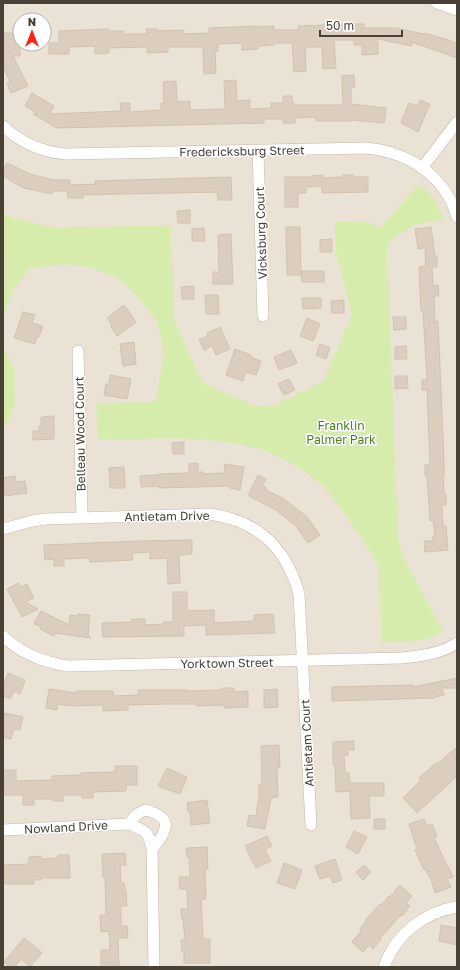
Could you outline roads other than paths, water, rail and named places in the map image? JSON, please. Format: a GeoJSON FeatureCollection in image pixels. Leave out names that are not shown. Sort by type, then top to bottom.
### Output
{"type":"FeatureCollection","features":[{"type":"Feature","properties":{"kind":"street"},"geometry":{"type":"LineString","coordinates":[[437,3],[457,10]]}},
{"type":"Feature","properties":{"kind":"street"},"geometry":{"type":"LineString","coordinates":[[422,168],[457,122]]}},
{"type":"Feature","properties":{"kind":"street","name":"Fredericksburg Street"},"geometry":{"type":"LineString","coordinates":[[3,126],[20,140],[35,148],[66,154],[374,149],[401,156],[422,168],[436,180],[443,189],[449,198],[457,218]]}},
{"type":"Feature","properties":{"kind":"street","name":"Vicksburg Court"},"geometry":{"type":"LineString","coordinates":[[258,151],[263,316]]}},
{"type":"Feature","properties":{"kind":"street","name":"Belleau Wood Court"},"geometry":{"type":"LineString","coordinates":[[78,351],[82,517]]}},
{"type":"Feature","properties":{"kind":"street","name":"Antietam Drive"},"geometry":{"type":"LineString","coordinates":[[3,529],[32,521],[82,517],[210,514],[235,520],[257,531],[269,540],[279,551],[289,566],[295,580],[301,604],[302,661]]}},
{"type":"Feature","properties":{"kind":"street","name":"Yorktown Street"},"geometry":{"type":"LineString","coordinates":[[3,636],[15,647],[30,656],[49,663],[67,666],[418,657],[449,648],[457,643]]}},
{"type":"Feature","properties":{"kind":"street","name":"Antietam Court"},"geometry":{"type":"LineString","coordinates":[[302,661],[311,825]]}},
{"type":"Feature","properties":{"kind":"street"},"geometry":{"type":"LineString","coordinates":[[152,848],[162,837],[166,828],[164,820],[160,815],[145,810],[136,815],[129,824],[145,831],[152,848],[154,967]]}},
{"type":"Feature","properties":{"kind":"street","name":"Nowland Drive"},"geometry":{"type":"LineString","coordinates":[[3,830],[129,824]]}},
{"type":"Feature","properties":{"kind":"street"},"geometry":{"type":"LineString","coordinates":[[384,967],[391,951],[407,931],[430,915],[457,907]]}},
{"type":"Feature","properties":{"kind":"park label","name":"Franklin Palmer Park"},"geometry":{"type":"Point","coordinates":[341,432]}}]}
